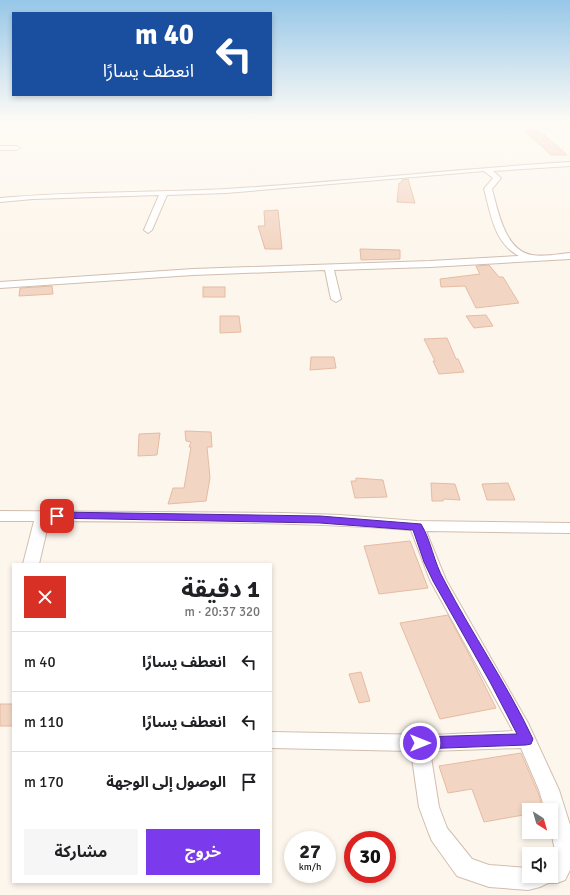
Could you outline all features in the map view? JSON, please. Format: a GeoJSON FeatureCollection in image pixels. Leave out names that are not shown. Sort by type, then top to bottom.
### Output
{"type":"FeatureCollection","features":[{"type":"Feature","properties":{"kind":"street"},"geometry":{"type":"LineString","coordinates":[[0,200],[33,197],[164,193],[281,187],[486,169],[570,164]]}},
{"type":"Feature","properties":{"kind":"street"},"geometry":{"type":"LineString","coordinates":[[486,169],[497,178],[488,189],[501,232],[513,250],[530,258]]}},
{"type":"Feature","properties":{"kind":"street"},"geometry":{"type":"LineString","coordinates":[[148,230],[164,193]]}},
{"type":"Feature","properties":{"kind":"street"},"geometry":{"type":"LineString","coordinates":[[0,285],[185,272],[329,266],[430,264],[570,256]]}},
{"type":"Feature","properties":{"kind":"street"},"geometry":{"type":"LineString","coordinates":[[329,266],[336,299]]}},
{"type":"Feature","properties":{"kind":"street"},"geometry":{"type":"LineString","coordinates":[[0,516],[320,519],[417,526],[570,528]]}},
{"type":"Feature","properties":{"kind":"street"},"geometry":{"type":"LineString","coordinates":[[31,563],[43,516]]}},
{"type":"Feature","properties":{"kind":"street"},"geometry":{"type":"LineString","coordinates":[[417,526],[438,581],[495,678],[526,739],[554,802],[564,842],[565,856],[558,870]]}},
{"type":"Feature","properties":{"kind":"street"},"geometry":{"type":"LineString","coordinates":[[272,740],[420,743],[526,739]]}},
{"type":"Feature","properties":{"kind":"street"},"geometry":{"type":"LineString","coordinates":[[420,743],[429,807],[439,834],[465,868],[489,876],[522,879]]}},
{"type":"Feature","properties":{"kind":"building"},"geometry":{"type":"Polygon","coordinates":[[[408,179],[415,203],[397,202],[399,183],[401,183],[402,180],[408,179]]]}},
{"type":"Feature","properties":{"kind":"building"},"geometry":{"type":"Polygon","coordinates":[[[278,210],[282,249],[265,249],[258,226],[265,226],[264,211],[278,210]]]}},
{"type":"Feature","properties":{"kind":"building"},"geometry":{"type":"Polygon","coordinates":[[[360,249],[400,250],[400,259],[361,260],[360,249]]]}},
{"type":"Feature","properties":{"kind":"building"},"geometry":{"type":"Polygon","coordinates":[[[489,265],[499,277],[503,277],[519,303],[476,308],[465,286],[441,287],[440,279],[480,274],[476,266],[489,265]]]}},
{"type":"Feature","properties":{"kind":"building"},"geometry":{"type":"Polygon","coordinates":[[[52,286],[53,294],[19,296],[20,288],[52,286]]]}},
{"type":"Feature","properties":{"kind":"building"},"geometry":{"type":"Polygon","coordinates":[[[203,287],[225,287],[225,297],[203,297],[203,287]]]}},
{"type":"Feature","properties":{"kind":"building"},"geometry":{"type":"Polygon","coordinates":[[[486,315],[493,326],[474,328],[466,316],[486,315]]]}},
{"type":"Feature","properties":{"kind":"building"},"geometry":{"type":"Polygon","coordinates":[[[220,316],[239,316],[241,332],[220,333],[220,316]]]}},
{"type":"Feature","properties":{"kind":"building"},"geometry":{"type":"Polygon","coordinates":[[[447,338],[456,359],[458,359],[464,372],[439,374],[433,361],[435,361],[424,339],[447,338]]]}},
{"type":"Feature","properties":{"kind":"building"},"geometry":{"type":"Polygon","coordinates":[[[311,357],[334,357],[336,368],[310,370],[311,357]]]}},
{"type":"Feature","properties":{"kind":"building"},"geometry":{"type":"Polygon","coordinates":[[[185,431],[211,432],[212,447],[207,447],[210,478],[206,501],[168,504],[173,488],[184,488],[191,447],[189,447],[191,442],[186,441],[185,431]]]}},
{"type":"Feature","properties":{"kind":"building"},"geometry":{"type":"Polygon","coordinates":[[[160,433],[157,455],[138,456],[139,434],[160,433]]]}},
{"type":"Feature","properties":{"kind":"building"},"geometry":{"type":"Polygon","coordinates":[[[356,478],[383,480],[387,497],[355,498],[351,481],[356,481],[356,478]]]}},
{"type":"Feature","properties":{"kind":"building"},"geometry":{"type":"Polygon","coordinates":[[[431,483],[455,484],[460,500],[444,499],[443,501],[432,501],[431,483]]]}},
{"type":"Feature","properties":{"kind":"building"},"geometry":{"type":"Polygon","coordinates":[[[508,483],[515,500],[487,500],[482,484],[508,483]]]}},
{"type":"Feature","properties":{"kind":"building"},"geometry":{"type":"Polygon","coordinates":[[[410,541],[428,588],[379,594],[364,546],[410,541]]]}},
{"type":"Feature","properties":{"kind":"building"},"geometry":{"type":"Polygon","coordinates":[[[448,615],[496,708],[440,719],[400,623],[448,615]]]}},
{"type":"Feature","properties":{"kind":"building"},"geometry":{"type":"Polygon","coordinates":[[[361,672],[370,701],[359,703],[349,674],[361,672]]]}},
{"type":"Feature","properties":{"kind":"building"},"geometry":{"type":"Polygon","coordinates":[[[0,704],[12,704],[12,726],[0,726],[0,704]]]}},
{"type":"Feature","properties":{"kind":"building"},"geometry":{"type":"Polygon","coordinates":[[[521,753],[541,803],[522,803],[522,815],[484,822],[472,789],[448,793],[439,766],[521,753]]]}},
{"type":"Feature","properties":{"kind":"route"},"geometry":{"type":"LineString","coordinates":[[57,516],[320,519],[417,526],[438,581],[495,678],[526,739],[420,743]]}}]}
